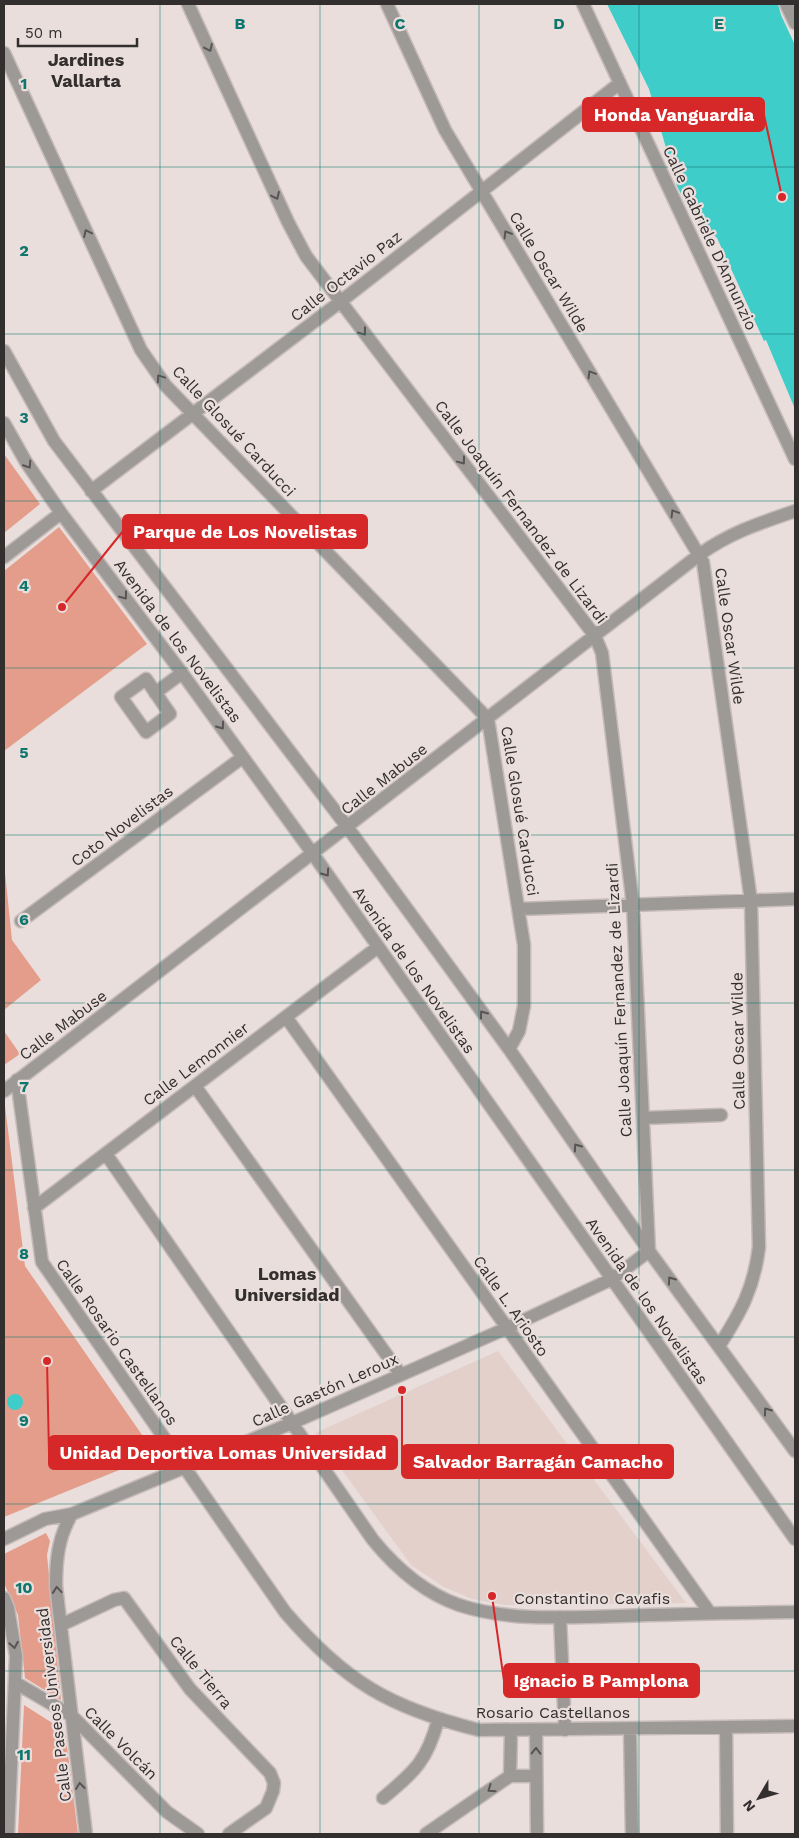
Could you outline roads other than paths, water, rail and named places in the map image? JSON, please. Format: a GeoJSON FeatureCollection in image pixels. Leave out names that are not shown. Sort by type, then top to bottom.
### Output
{"type":"FeatureCollection","features":[{"type":"Feature","properties":{"kind":"street","name":"Calle Joaquín Fernandez de Lizardi"},"geometry":{"type":"LineString","coordinates":[[188,4],[288,222],[306,256],[595,636],[602,653],[633,905],[649,1251]]}},
{"type":"Feature","properties":{"kind":"street","name":"Calle Oscar Wilde"},"geometry":{"type":"LineString","coordinates":[[387,4],[445,130],[703,562],[751,901],[759,1247],[752,1286],[741,1311],[719,1346]]}},
{"type":"Feature","properties":{"kind":"street","name":"Calle Gabriele D'Annunzio"},"geometry":{"type":"LineString","coordinates":[[583,4],[795,459]]}},
{"type":"Feature","properties":{"kind":"street","name":"Calle Glosué Carducci"},"geometry":{"type":"LineString","coordinates":[[4,53],[142,350],[166,386],[488,719],[524,945],[524,1006],[519,1032],[509,1049]]}},
{"type":"Feature","properties":{"kind":"street","name":"Calle Octavio Paz"},"geometry":{"type":"LineString","coordinates":[[91,491],[340,302],[620,83]]}},
{"type":"Feature","properties":{"kind":"street","name":"Avenida de los Novelistas"},"geometry":{"type":"LineString","coordinates":[[4,351],[54,441],[348,828],[509,1049],[649,1251],[719,1346],[790,1433],[795,1451]]}},
{"type":"Feature","properties":{"kind":"street","name":"Avenida de los Novelistas"},"geometry":{"type":"LineString","coordinates":[[4,423],[26,462],[61,512],[182,672],[313,854],[795,1539]]}},
{"type":"Feature","properties":{"kind":"street","name":"Calle Mabuse"},"geometry":{"type":"LineString","coordinates":[[4,1091],[348,828],[699,555],[720,540],[741,530],[795,511]]}},
{"type":"Feature","properties":{"kind":"street"},"geometry":{"type":"LineString","coordinates":[[4,557],[61,512]]}},
{"type":"Feature","properties":{"kind":"street"},"geometry":{"type":"LineString","coordinates":[[155,692],[182,672]]}},
{"type":"Feature","properties":{"kind":"street","name":"Coto Novelistas"},"geometry":{"type":"LineString","coordinates":[[21,921],[243,757]]}},
{"type":"Feature","properties":{"kind":"street"},"geometry":{"type":"LineString","coordinates":[[519,909],[795,899]]}},
{"type":"Feature","properties":{"kind":"street","name":"Calle Lemonnier"},"geometry":{"type":"LineString","coordinates":[[34,1208],[378,947]]}},
{"type":"Feature","properties":{"kind":"street","name":"Calle L. Ariosto"},"geometry":{"type":"LineString","coordinates":[[286,1017],[710,1613]]}},
{"type":"Feature","properties":{"kind":"street","name":"Calle Rosario Castellanos"},"geometry":{"type":"LineString","coordinates":[[18,1080],[42,1262],[185,1468]]}},
{"type":"Feature","properties":{"kind":"street"},"geometry":{"type":"LineString","coordinates":[[194,1086],[400,1375]]}},
{"type":"Feature","properties":{"kind":"street"},"geometry":{"type":"LineString","coordinates":[[643,1118],[720,1115]]}},
{"type":"Feature","properties":{"kind":"street","name":"Constantino Cavafis"},"geometry":{"type":"LineString","coordinates":[[106,1154],[373,1540],[388,1558],[422,1586],[458,1605],[487,1612],[560,1617],[795,1612]]}},
{"type":"Feature","properties":{"kind":"street","name":"Calle Gastón Leroux"},"geometry":{"type":"LineString","coordinates":[[4,1539],[45,1519],[72,1514],[185,1468],[507,1328],[612,1279],[649,1251]]}},
{"type":"Feature","properties":{"kind":"street","name":"Rosario Castellanos"},"geometry":{"type":"LineString","coordinates":[[185,1468],[285,1612],[310,1640],[339,1668],[375,1692],[438,1720],[479,1730],[511,1731],[795,1726]]}},
{"type":"Feature","properties":{"kind":"street","name":"Calle Paseos Universidad"},"geometry":{"type":"LineString","coordinates":[[72,1514],[60,1538],[56,1566],[56,1586],[86,1834]]}},
{"type":"Feature","properties":{"kind":"street","name":"Calle Paseos Universidad"},"geometry":{"type":"LineString","coordinates":[[4,1598],[8,1608],[16,1656],[12,1677],[8,1834]]}},
{"type":"Feature","properties":{"kind":"street","name":"Calle Tierra"},"geometry":{"type":"LineString","coordinates":[[61,1626],[114,1600],[124,1598],[190,1689],[264,1765],[274,1783],[271,1800],[266,1808],[229,1834]]}},
{"type":"Feature","properties":{"kind":"street"},"geometry":{"type":"LineString","coordinates":[[560,1617],[565,1730]]}},
{"type":"Feature","properties":{"kind":"street","name":"Calle Volcán"},"geometry":{"type":"LineString","coordinates":[[12,1677],[72,1716],[167,1812],[198,1834]]}},
{"type":"Feature","properties":{"kind":"street"},"geometry":{"type":"LineString","coordinates":[[383,1798],[414,1772],[422,1762],[438,1720]]}},
{"type":"Feature","properties":{"kind":"street"},"geometry":{"type":"LineString","coordinates":[[726,1727],[727,1834]]}},
{"type":"Feature","properties":{"kind":"street"},"geometry":{"type":"LineString","coordinates":[[630,1729],[632,1834]]}},
{"type":"Feature","properties":{"kind":"street"},"geometry":{"type":"LineString","coordinates":[[536,1730],[537,1834]]}},
{"type":"Feature","properties":{"kind":"street"},"geometry":{"type":"LineString","coordinates":[[510,1776],[511,1731]]}},
{"type":"Feature","properties":{"kind":"street"},"geometry":{"type":"LineString","coordinates":[[426,1834],[510,1776],[536,1776]]}},
{"type":"Feature","properties":{"kind":"place","name":"Honda Vanguardia"},"geometry":{"type":"Point","coordinates":[782,197]}},
{"type":"Feature","properties":{"kind":"place","name":"Parque de Los Novelistas"},"geometry":{"type":"Point","coordinates":[62,607]}},
{"type":"Feature","properties":{"kind":"place","name":"Unidad Deportiva Lomas Universidad"},"geometry":{"type":"Point","coordinates":[47,1361]}},
{"type":"Feature","properties":{"kind":"place","name":"Salvador Barragán Camacho"},"geometry":{"type":"Point","coordinates":[402,1390]}},
{"type":"Feature","properties":{"kind":"place","name":"Ignacio B Pamplona"},"geometry":{"type":"Point","coordinates":[492,1596]}},
{"type":"Feature","properties":{"kind":"district","name":"Jardines Vallarta"},"geometry":{"type":"Point","coordinates":[86,69]}},
{"type":"Feature","properties":{"kind":"district","name":"Lomas Universidad"},"geometry":{"type":"Point","coordinates":[287,1283]}}]}
